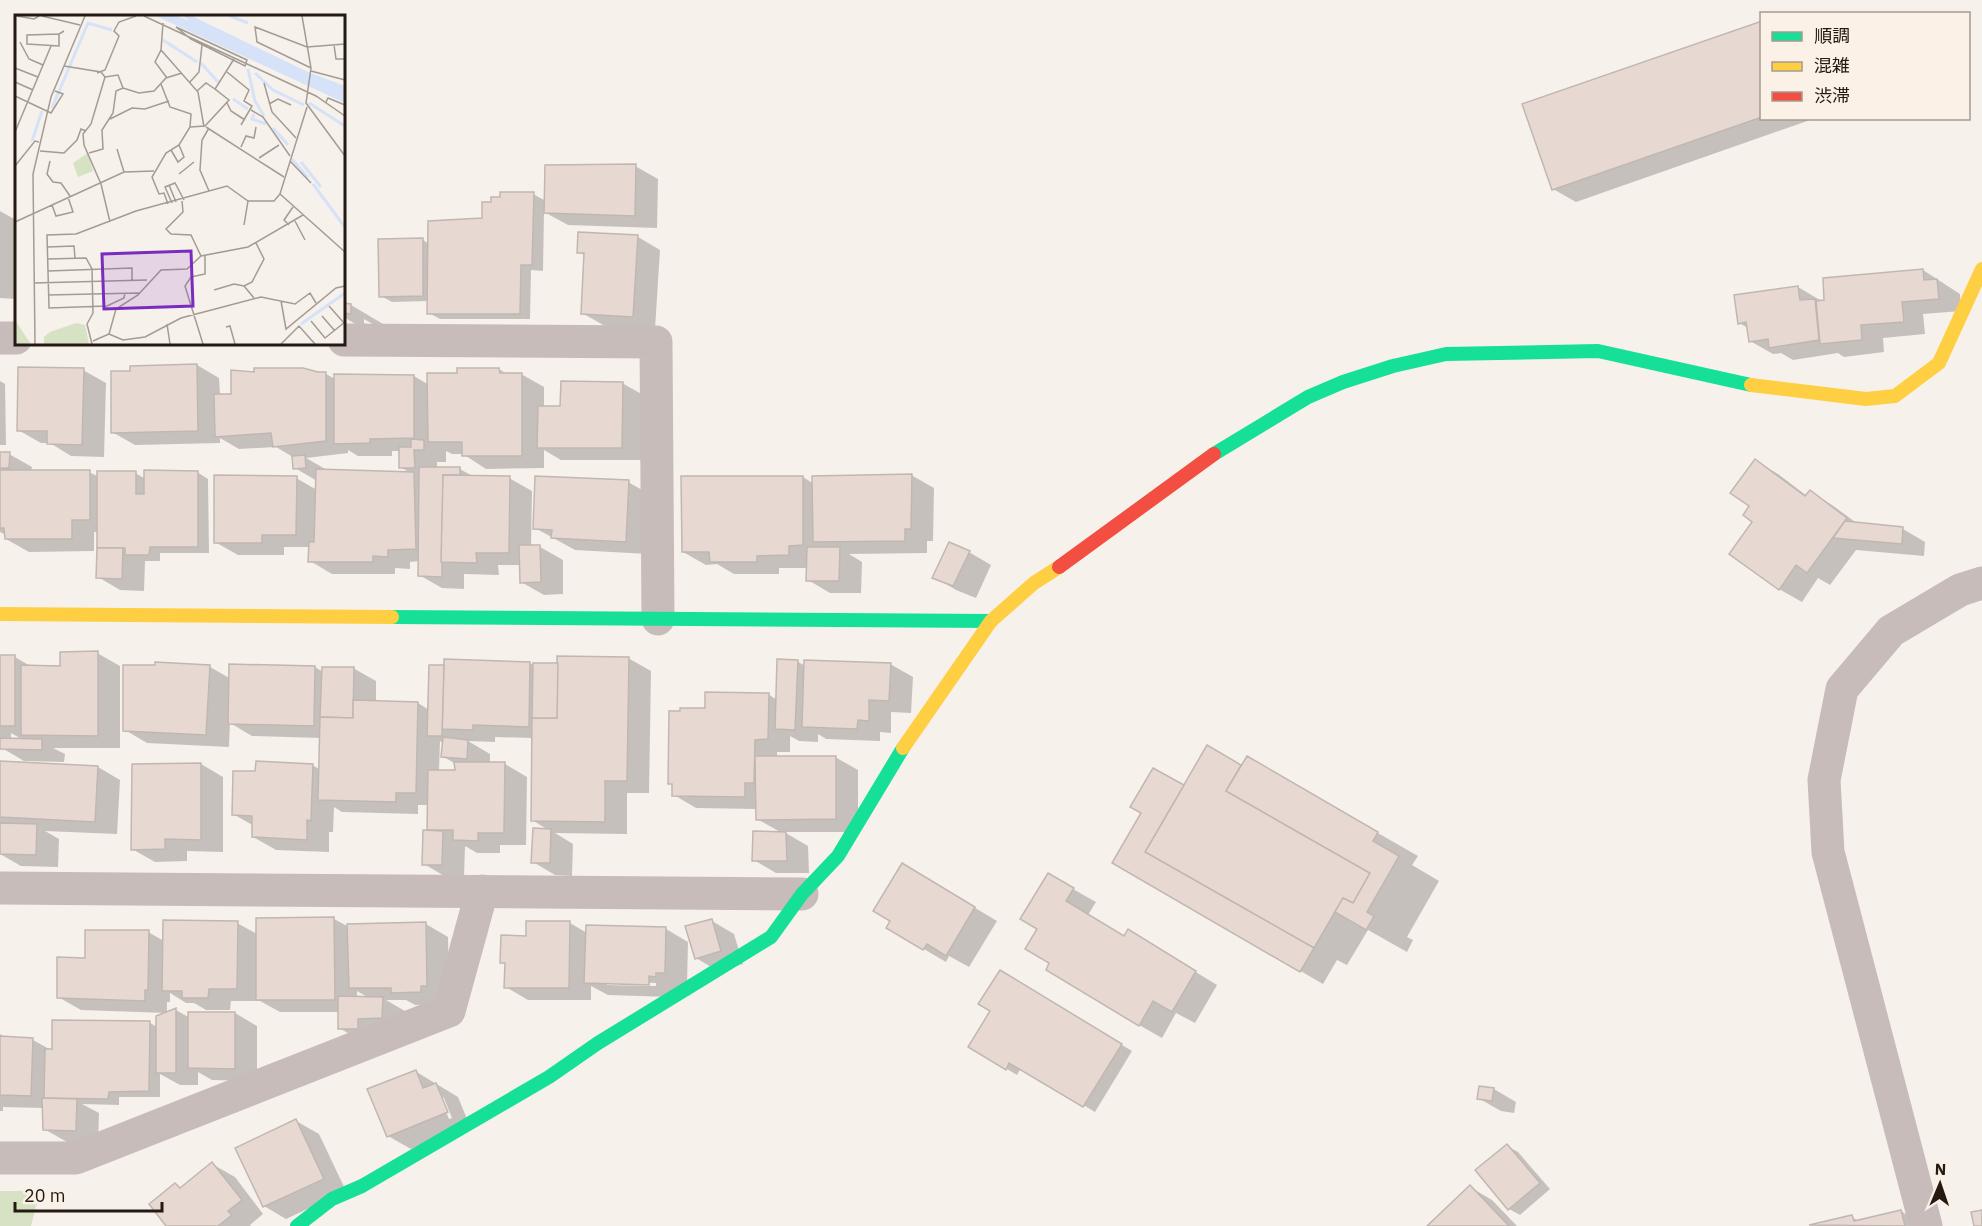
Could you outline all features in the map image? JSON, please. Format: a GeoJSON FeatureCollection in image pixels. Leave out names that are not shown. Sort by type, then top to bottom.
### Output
{"type":"FeatureCollection","features":[{"type":"Feature","properties":{"kind":"street"},"geometry":{"type":"LineString","coordinates":[[297,1226],[332,1199],[362,1186],[549,1077],[598,1043],[771,937],[802,894],[838,855],[893,762],[991,621],[1035,583],[1081,552],[1203,460],[1308,397],[1343,382],[1393,366],[1446,354],[1598,351],[1744,384],[1866,399],[1888,398],[1895,396],[1939,363],[1982,269]]}},
{"type":"Feature","properties":{"kind":"street"},"geometry":{"type":"LineString","coordinates":[[345,340],[656,342],[658,620]]}},
{"type":"Feature","properties":{"kind":"street"},"geometry":{"type":"LineString","coordinates":[[1926,1226],[1828,852],[1824,780],[1842,689],[1891,631],[1960,590],[1982,583]]}},
{"type":"Feature","properties":{"kind":"street"},"geometry":{"type":"LineString","coordinates":[[0,614],[991,621]]}},
{"type":"Feature","properties":{"kind":"street"},"geometry":{"type":"LineString","coordinates":[[0,888],[802,894]]}},
{"type":"Feature","properties":{"kind":"street"},"geometry":{"type":"LineString","coordinates":[[0,1158],[76,1158],[448,1011],[482,891]]}},
{"type":"Feature","properties":{"kind":"green space"},"geometry":{"type":"Polygon","coordinates":[[[0,1191],[40,1191],[31,1226],[0,1226],[0,1191]]]}},
{"type":"Feature","properties":{"kind":"building"},"geometry":{"type":"Polygon","coordinates":[[[1760,22],[1760,118],[1552,190],[1522,104],[1760,22]]]}},
{"type":"Feature","properties":{"kind":"building"},"geometry":{"type":"Polygon","coordinates":[[[636,164],[635,216],[544,213],[545,165],[636,164]]]}},
{"type":"Feature","properties":{"kind":"building"},"geometry":{"type":"Polygon","coordinates":[[[500,192],[534,192],[532,265],[521,265],[520,314],[427,314],[428,221],[482,218],[482,202],[491,202],[491,197],[500,197],[500,192]]]}},
{"type":"Feature","properties":{"kind":"building"},"geometry":{"type":"Polygon","coordinates":[[[578,232],[638,235],[633,317],[581,314],[584,253],[577,253],[578,232]]]}},
{"type":"Feature","properties":{"kind":"building"},"geometry":{"type":"Polygon","coordinates":[[[423,238],[423,296],[379,297],[378,239],[423,238]]]}},
{"type":"Feature","properties":{"kind":"building"},"geometry":{"type":"Polygon","coordinates":[[[1923,269],[1924,280],[1937,279],[1939,299],[1902,302],[1904,322],[1861,325],[1862,340],[1820,344],[1816,301],[1824,300],[1823,278],[1923,269]]]}},
{"type":"Feature","properties":{"kind":"building"},"geometry":{"type":"Polygon","coordinates":[[[1798,286],[1800,300],[1815,299],[1819,340],[1769,348],[1768,339],[1749,342],[1746,322],[1738,324],[1734,295],[1798,286]]]}},
{"type":"Feature","properties":{"kind":"building"},"geometry":{"type":"Polygon","coordinates":[[[345,303],[351,304],[351,314],[345,313],[345,303]]]}},
{"type":"Feature","properties":{"kind":"building"},"geometry":{"type":"Polygon","coordinates":[[[197,364],[198,431],[111,433],[111,371],[130,371],[130,366],[197,364]]]}},
{"type":"Feature","properties":{"kind":"building"},"geometry":{"type":"Polygon","coordinates":[[[18,367],[84,368],[82,445],[47,444],[47,431],[17,431],[18,367]]]}},
{"type":"Feature","properties":{"kind":"building"},"geometry":{"type":"Polygon","coordinates":[[[254,368],[303,368],[326,372],[326,441],[273,447],[271,433],[215,437],[214,394],[231,394],[231,370],[254,372],[254,368]]]}},
{"type":"Feature","properties":{"kind":"building"},"geometry":{"type":"Polygon","coordinates":[[[457,368],[499,368],[500,373],[522,373],[522,456],[462,456],[462,442],[428,442],[427,373],[457,373],[457,368]]]}},
{"type":"Feature","properties":{"kind":"building"},"geometry":{"type":"Polygon","coordinates":[[[334,374],[414,375],[414,438],[370,439],[370,443],[334,444],[334,374]]]}},
{"type":"Feature","properties":{"kind":"building"},"geometry":{"type":"Polygon","coordinates":[[[561,381],[623,382],[622,448],[537,448],[538,406],[560,406],[561,381]]]}},
{"type":"Feature","properties":{"kind":"building"},"geometry":{"type":"Polygon","coordinates":[[[411,439],[424,440],[424,450],[414,450],[415,468],[399,468],[399,447],[411,447],[411,439]]]}},
{"type":"Feature","properties":{"kind":"building"},"geometry":{"type":"Polygon","coordinates":[[[0,452],[10,452],[9,468],[0,468],[0,452]]]}},
{"type":"Feature","properties":{"kind":"building"},"geometry":{"type":"Polygon","coordinates":[[[305,455],[306,468],[293,469],[292,456],[305,455]]]}},
{"type":"Feature","properties":{"kind":"building"},"geometry":{"type":"Polygon","coordinates":[[[1755,459],[1805,496],[1810,490],[1847,518],[1807,573],[1796,565],[1779,590],[1729,554],[1752,522],[1743,515],[1749,506],[1730,493],[1755,459]]]}},
{"type":"Feature","properties":{"kind":"building"},"geometry":{"type":"Polygon","coordinates":[[[419,467],[460,467],[460,475],[443,475],[442,577],[418,576],[419,467]]]}},
{"type":"Feature","properties":{"kind":"building"},"geometry":{"type":"Polygon","coordinates":[[[316,469],[414,472],[416,549],[388,550],[388,557],[373,556],[373,562],[308,562],[309,542],[314,542],[316,469]]]}},
{"type":"Feature","properties":{"kind":"building"},"geometry":{"type":"Polygon","coordinates":[[[0,470],[90,470],[90,520],[72,520],[72,539],[5,539],[4,528],[0,528],[0,470]]]}},
{"type":"Feature","properties":{"kind":"building"},"geometry":{"type":"Polygon","coordinates":[[[144,470],[198,471],[198,547],[150,547],[149,555],[125,555],[125,548],[97,548],[97,471],[136,471],[136,494],[144,494],[144,470]]]}},
{"type":"Feature","properties":{"kind":"building"},"geometry":{"type":"Polygon","coordinates":[[[912,474],[911,529],[905,529],[905,541],[813,542],[812,476],[912,474]]]}},
{"type":"Feature","properties":{"kind":"building"},"geometry":{"type":"Polygon","coordinates":[[[214,475],[297,476],[296,535],[262,535],[262,543],[214,543],[214,475]]]}},
{"type":"Feature","properties":{"kind":"building"},"geometry":{"type":"Polygon","coordinates":[[[443,475],[510,476],[509,553],[476,553],[477,563],[441,562],[443,475]]]}},
{"type":"Feature","properties":{"kind":"building"},"geometry":{"type":"Polygon","coordinates":[[[535,476],[629,480],[626,542],[551,538],[552,530],[533,529],[535,476]]]}},
{"type":"Feature","properties":{"kind":"building"},"geometry":{"type":"Polygon","coordinates":[[[681,476],[803,476],[803,545],[789,546],[789,555],[757,556],[757,562],[710,562],[709,552],[682,552],[681,476]]]}},
{"type":"Feature","properties":{"kind":"building"},"geometry":{"type":"Polygon","coordinates":[[[1845,521],[1903,527],[1902,544],[1833,538],[1845,521]]]}},
{"type":"Feature","properties":{"kind":"building"},"geometry":{"type":"Polygon","coordinates":[[[949,542],[970,551],[953,586],[932,578],[949,542]]]}},
{"type":"Feature","properties":{"kind":"building"},"geometry":{"type":"Polygon","coordinates":[[[519,545],[540,545],[541,582],[520,583],[519,545]]]}},
{"type":"Feature","properties":{"kind":"building"},"geometry":{"type":"Polygon","coordinates":[[[807,547],[840,547],[839,581],[806,581],[807,547]]]}},
{"type":"Feature","properties":{"kind":"building"},"geometry":{"type":"Polygon","coordinates":[[[97,548],[123,548],[122,579],[96,578],[97,548]]]}},
{"type":"Feature","properties":{"kind":"building"},"geometry":{"type":"Polygon","coordinates":[[[98,651],[98,736],[21,735],[21,665],[60,666],[60,652],[98,651]]]}},
{"type":"Feature","properties":{"kind":"building"},"geometry":{"type":"Polygon","coordinates":[[[0,655],[15,655],[15,726],[0,726],[0,655]]]}},
{"type":"Feature","properties":{"kind":"building"},"geometry":{"type":"Polygon","coordinates":[[[557,656],[629,657],[627,781],[605,781],[605,822],[531,821],[532,718],[557,718],[557,656]]]}},
{"type":"Feature","properties":{"kind":"building"},"geometry":{"type":"Polygon","coordinates":[[[444,659],[530,662],[529,727],[473,725],[473,730],[442,729],[444,659]]]}},
{"type":"Feature","properties":{"kind":"building"},"geometry":{"type":"Polygon","coordinates":[[[777,659],[798,660],[795,730],[775,729],[777,659]]]}},
{"type":"Feature","properties":{"kind":"building"},"geometry":{"type":"Polygon","coordinates":[[[804,660],[891,663],[889,701],[869,700],[869,721],[858,720],[857,729],[802,727],[804,660]]]}},
{"type":"Feature","properties":{"kind":"building"},"geometry":{"type":"Polygon","coordinates":[[[155,662],[210,665],[206,735],[123,731],[123,665],[155,665],[155,662]]]}},
{"type":"Feature","properties":{"kind":"building"},"geometry":{"type":"Polygon","coordinates":[[[533,663],[558,663],[557,718],[532,718],[533,663]]]}},
{"type":"Feature","properties":{"kind":"building"},"geometry":{"type":"Polygon","coordinates":[[[229,664],[315,666],[314,726],[228,724],[229,664]]]}},
{"type":"Feature","properties":{"kind":"building"},"geometry":{"type":"Polygon","coordinates":[[[429,665],[444,665],[442,736],[427,736],[429,665]]]}},
{"type":"Feature","properties":{"kind":"building"},"geometry":{"type":"Polygon","coordinates":[[[322,667],[354,667],[353,718],[320,717],[322,667]]]}},
{"type":"Feature","properties":{"kind":"building"},"geometry":{"type":"Polygon","coordinates":[[[705,692],[769,693],[768,739],[755,740],[754,783],[745,783],[745,797],[672,796],[672,784],[668,784],[669,711],[680,711],[680,708],[705,708],[705,692]]]}},
{"type":"Feature","properties":{"kind":"building"},"geometry":{"type":"Polygon","coordinates":[[[353,700],[418,702],[416,793],[396,793],[396,802],[318,800],[320,717],[353,718],[353,700]]]}},
{"type":"Feature","properties":{"kind":"building"},"geometry":{"type":"Polygon","coordinates":[[[443,737],[468,740],[467,759],[441,757],[443,737]]]}},
{"type":"Feature","properties":{"kind":"building"},"geometry":{"type":"Polygon","coordinates":[[[0,738],[42,739],[42,750],[0,749],[0,738]]]}},
{"type":"Feature","properties":{"kind":"building"},"geometry":{"type":"Polygon","coordinates":[[[1207,745],[1241,765],[1226,791],[1370,873],[1353,903],[1343,898],[1314,948],[1145,852],[1207,745]]]}},
{"type":"Feature","properties":{"kind":"building"},"geometry":{"type":"Polygon","coordinates":[[[755,756],[836,756],[836,819],[756,820],[755,756]]]}},
{"type":"Feature","properties":{"kind":"building"},"geometry":{"type":"Polygon","coordinates":[[[1247,756],[1378,832],[1373,841],[1399,856],[1367,912],[1374,916],[1366,930],[1335,912],[1343,898],[1353,903],[1370,873],[1226,791],[1247,756]]]}},
{"type":"Feature","properties":{"kind":"building"},"geometry":{"type":"Polygon","coordinates":[[[0,761],[98,766],[95,822],[0,817],[0,761]]]}},
{"type":"Feature","properties":{"kind":"building"},"geometry":{"type":"Polygon","coordinates":[[[256,761],[313,764],[311,821],[307,820],[307,840],[252,837],[252,816],[232,815],[233,771],[255,771],[256,761]]]}},
{"type":"Feature","properties":{"kind":"building"},"geometry":{"type":"Polygon","coordinates":[[[454,762],[505,762],[504,833],[478,833],[478,841],[453,840],[453,830],[427,830],[428,770],[455,770],[454,762]]]}},
{"type":"Feature","properties":{"kind":"building"},"geometry":{"type":"Polygon","coordinates":[[[201,763],[201,840],[165,839],[165,849],[131,850],[132,764],[201,763]]]}},
{"type":"Feature","properties":{"kind":"building"},"geometry":{"type":"Polygon","coordinates":[[[1153,768],[1184,785],[1145,852],[1314,948],[1300,972],[1112,863],[1141,813],[1130,807],[1153,768]]]}},
{"type":"Feature","properties":{"kind":"building"},"geometry":{"type":"Polygon","coordinates":[[[0,823],[37,824],[36,855],[0,854],[0,823]]]}},
{"type":"Feature","properties":{"kind":"building"},"geometry":{"type":"Polygon","coordinates":[[[533,828],[551,829],[550,863],[531,863],[533,828]]]}},
{"type":"Feature","properties":{"kind":"building"},"geometry":{"type":"Polygon","coordinates":[[[423,830],[443,831],[442,865],[422,865],[423,830]]]}},
{"type":"Feature","properties":{"kind":"building"},"geometry":{"type":"Polygon","coordinates":[[[753,831],[786,832],[787,861],[752,861],[753,831]]]}},
{"type":"Feature","properties":{"kind":"building"},"geometry":{"type":"Polygon","coordinates":[[[902,863],[975,907],[946,956],[927,944],[923,950],[886,928],[890,921],[873,911],[902,863]]]}},
{"type":"Feature","properties":{"kind":"building"},"geometry":{"type":"Polygon","coordinates":[[[1048,873],[1074,888],[1066,901],[1124,936],[1128,929],[1196,971],[1172,1012],[1153,1001],[1139,1026],[1046,970],[1049,963],[1025,949],[1037,929],[1020,919],[1048,873]]]}},
{"type":"Feature","properties":{"kind":"building"},"geometry":{"type":"Polygon","coordinates":[[[334,917],[335,1000],[256,1000],[256,918],[334,917]]]}},
{"type":"Feature","properties":{"kind":"building"},"geometry":{"type":"Polygon","coordinates":[[[712,919],[721,951],[695,959],[685,926],[712,919]]]}},
{"type":"Feature","properties":{"kind":"building"},"geometry":{"type":"Polygon","coordinates":[[[163,920],[238,921],[237,989],[209,989],[208,998],[182,998],[182,991],[162,991],[163,920]]]}},
{"type":"Feature","properties":{"kind":"building"},"geometry":{"type":"Polygon","coordinates":[[[526,921],[570,921],[569,988],[504,988],[505,963],[500,963],[501,935],[526,936],[526,921]]]}},
{"type":"Feature","properties":{"kind":"building"},"geometry":{"type":"Polygon","coordinates":[[[426,922],[427,986],[421,986],[421,992],[391,993],[391,988],[349,988],[347,924],[426,922]]]}},
{"type":"Feature","properties":{"kind":"building"},"geometry":{"type":"Polygon","coordinates":[[[586,925],[666,927],[665,973],[656,973],[656,977],[649,976],[649,985],[584,983],[586,925]]]}},
{"type":"Feature","properties":{"kind":"building"},"geometry":{"type":"Polygon","coordinates":[[[85,930],[149,930],[148,990],[145,990],[145,1001],[57,998],[57,957],[85,958],[85,930]]]}},
{"type":"Feature","properties":{"kind":"building"},"geometry":{"type":"Polygon","coordinates":[[[1000,970],[1122,1044],[1083,1107],[1009,1063],[1006,1070],[968,1047],[990,1011],[978,1004],[1000,970]]]}},
{"type":"Feature","properties":{"kind":"building"},"geometry":{"type":"Polygon","coordinates":[[[338,996],[383,997],[382,1018],[358,1019],[358,1029],[338,1029],[338,996]]]}},
{"type":"Feature","properties":{"kind":"building"},"geometry":{"type":"Polygon","coordinates":[[[176,1008],[176,1073],[156,1073],[156,1016],[176,1008]]]}},
{"type":"Feature","properties":{"kind":"building"},"geometry":{"type":"Polygon","coordinates":[[[188,1012],[235,1012],[235,1069],[188,1068],[188,1012]]]}},
{"type":"Feature","properties":{"kind":"building"},"geometry":{"type":"Polygon","coordinates":[[[52,1020],[150,1021],[149,1091],[109,1092],[108,1099],[44,1098],[45,1049],[52,1049],[52,1020]]]}},
{"type":"Feature","properties":{"kind":"building"},"geometry":{"type":"Polygon","coordinates":[[[0,1036],[33,1038],[31,1096],[0,1095],[0,1036]]]}},
{"type":"Feature","properties":{"kind":"building"},"geometry":{"type":"Polygon","coordinates":[[[416,1070],[423,1088],[436,1083],[448,1112],[387,1137],[367,1089],[416,1070]]]}},
{"type":"Feature","properties":{"kind":"building"},"geometry":{"type":"Polygon","coordinates":[[[1479,1086],[1494,1088],[1492,1101],[1477,1099],[1479,1086]]]}},
{"type":"Feature","properties":{"kind":"building"},"geometry":{"type":"Polygon","coordinates":[[[42,1098],[77,1099],[76,1131],[43,1130],[42,1098]]]}},
{"type":"Feature","properties":{"kind":"building"},"geometry":{"type":"Polygon","coordinates":[[[296,1119],[324,1179],[263,1207],[235,1148],[296,1119]]]}},
{"type":"Feature","properties":{"kind":"building"},"geometry":{"type":"Polygon","coordinates":[[[1507,1144],[1540,1183],[1508,1210],[1475,1170],[1507,1144]]]}},
{"type":"Feature","properties":{"kind":"building"},"geometry":{"type":"Polygon","coordinates":[[[212,1162],[242,1200],[228,1211],[232,1215],[218,1226],[166,1226],[149,1204],[175,1183],[180,1188],[212,1162]]]}},
{"type":"Feature","properties":{"kind":"building"},"geometry":{"type":"Polygon","coordinates":[[[1470,1185],[1509,1226],[1427,1226],[1470,1185]]]}},
{"type":"Feature","properties":{"kind":"building"},"geometry":{"type":"Polygon","coordinates":[[[1901,1210],[1905,1226],[1809,1225],[1852,1215],[1854,1221],[1901,1210]]]}},
{"type":"Feature","properties":{"kind":"building"},"geometry":{"type":"Polygon","coordinates":[[[1982,1210],[1982,1226],[1974,1226],[1971,1212],[1982,1210]]]}},
{"type":"Feature","properties":{"kind":"traffic: fast"},"geometry":{"type":"LineString","coordinates":[[1214,454],[1308,397],[1343,382],[1393,366],[1446,354],[1598,351],[1751,385]]}},
{"type":"Feature","properties":{"kind":"traffic: fast"},"geometry":{"type":"LineString","coordinates":[[392,617],[991,621]]}},
{"type":"Feature","properties":{"kind":"traffic: fast"},"geometry":{"type":"LineString","coordinates":[[297,1226],[332,1199],[362,1186],[549,1077],[598,1043],[771,937],[802,894],[838,856],[903,748]]}},
{"type":"Feature","properties":{"kind":"traffic: slow"},"geometry":{"type":"LineString","coordinates":[[1751,385],[1866,399],[1895,396],[1939,363],[1982,269]]}},
{"type":"Feature","properties":{"kind":"traffic: slow"},"geometry":{"type":"LineString","coordinates":[[903,748],[991,621],[1034,583],[1059,567]]}},
{"type":"Feature","properties":{"kind":"traffic: slow"},"geometry":{"type":"LineString","coordinates":[[0,614],[392,617]]}},
{"type":"Feature","properties":{"kind":"traffic: jam"},"geometry":{"type":"LineString","coordinates":[[1059,567],[1214,454]]}}]}
